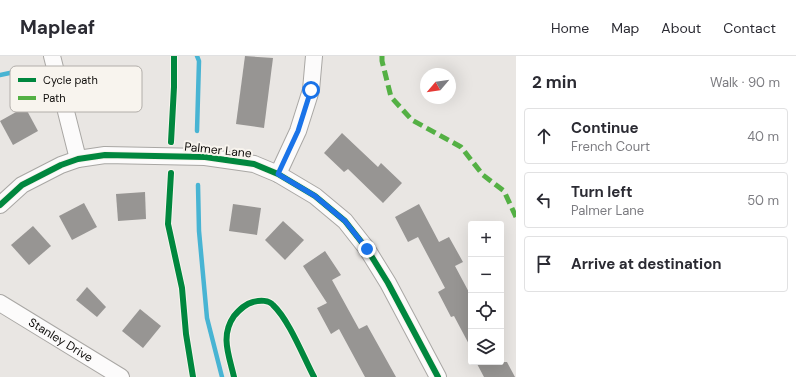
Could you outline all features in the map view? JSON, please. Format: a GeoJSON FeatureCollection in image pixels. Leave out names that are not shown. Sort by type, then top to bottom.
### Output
{"type":"FeatureCollection","features":[{"type":"Feature","properties":{"kind":"street"},"geometry":{"type":"LineString","coordinates":[[52,56],[55,66]]}},
{"type":"Feature","properties":{"kind":"street"},"geometry":{"type":"LineString","coordinates":[[278,174],[298,131],[307,104],[311,90],[314,56]]}},
{"type":"Feature","properties":{"kind":"street"},"geometry":{"type":"LineString","coordinates":[[66,112],[78,159]]}},
{"type":"Feature","properties":{"kind":"street","name":"Palmer Lane"},"geometry":{"type":"LineString","coordinates":[[0,205],[22,185],[61,164],[78,159],[105,155],[205,157],[254,164],[278,174],[315,196],[345,221],[367,249],[388,282],[438,377]]}},
{"type":"Feature","properties":{"kind":"street","name":"Stanley Drive"},"geometry":{"type":"LineString","coordinates":[[0,303],[118,376]]}},
{"type":"Feature","properties":{"kind":"building"},"geometry":{"type":"Polygon","coordinates":[[[245,56],[273,58],[264,128],[236,124],[245,56]]]}},
{"type":"Feature","properties":{"kind":"building"},"geometry":{"type":"Polygon","coordinates":[[[16,112],[28,112],[38,131],[13,145],[0,121],[16,112]]]}},
{"type":"Feature","properties":{"kind":"building"},"geometry":{"type":"Polygon","coordinates":[[[342,133],[378,167],[381,163],[402,183],[383,203],[348,169],[344,172],[324,153],[342,133]]]}},
{"type":"Feature","properties":{"kind":"building"},"geometry":{"type":"Polygon","coordinates":[[[145,192],[146,219],[118,221],[116,194],[145,192]]]}},
{"type":"Feature","properties":{"kind":"building"},"geometry":{"type":"Polygon","coordinates":[[[84,203],[97,227],[72,240],[59,216],[84,203]]]}},
{"type":"Feature","properties":{"kind":"building"},"geometry":{"type":"Polygon","coordinates":[[[233,204],[261,208],[257,235],[229,231],[233,204]]]}},
{"type":"Feature","properties":{"kind":"building"},"geometry":{"type":"Polygon","coordinates":[[[419,204],[439,242],[449,237],[463,262],[455,266],[468,290],[468,342],[454,316],[451,317],[438,292],[445,288],[418,237],[408,242],[395,217],[419,204]]]}},
{"type":"Feature","properties":{"kind":"building"},"geometry":{"type":"Polygon","coordinates":[[[283,221],[304,240],[285,260],[265,240],[283,221]]]}},
{"type":"Feature","properties":{"kind":"building"},"geometry":{"type":"Polygon","coordinates":[[[33,226],[51,246],[29,265],[11,245],[33,226]]]}},
{"type":"Feature","properties":{"kind":"building"},"geometry":{"type":"Polygon","coordinates":[[[325,251],[341,275],[332,280],[359,329],[367,325],[396,377],[365,377],[339,329],[331,334],[317,308],[327,303],[303,266],[325,251]]]}},
{"type":"Feature","properties":{"kind":"building"},"geometry":{"type":"Polygon","coordinates":[[[87,287],[106,307],[97,317],[76,300],[87,287]]]}},
{"type":"Feature","properties":{"kind":"building"},"geometry":{"type":"Polygon","coordinates":[[[140,309],[161,326],[143,348],[122,331],[140,309]]]}},
{"type":"Feature","properties":{"kind":"building"},"geometry":{"type":"Polygon","coordinates":[[[504,362],[507,362],[515,377],[484,377],[478,365],[504,365],[504,362]]]}},
{"type":"Feature","properties":{"kind":"waterway"},"geometry":{"type":"LineString","coordinates":[[197,56],[199,61],[197,131]]}},
{"type":"Feature","properties":{"kind":"waterway"},"geometry":{"type":"LineString","coordinates":[[0,75],[10,73]]}},
{"type":"Feature","properties":{"kind":"waterway"},"geometry":{"type":"LineString","coordinates":[[198,185],[199,231],[207,318],[222,377]]}},
{"type":"Feature","properties":{"kind":"marked path"},"geometry":{"type":"LineString","coordinates":[[382,56],[391,97],[412,120],[461,147],[483,175],[504,191],[516,217]]}},
{"type":"Feature","properties":{"kind":"cycle path"},"geometry":{"type":"LineString","coordinates":[[171,142],[174,56]]}},
{"type":"Feature","properties":{"kind":"cycle path"},"geometry":{"type":"LineString","coordinates":[[0,205],[22,185],[61,165],[78,159],[105,155],[205,157],[254,164],[278,174],[315,196],[345,221],[367,249],[388,283],[438,377]]}},
{"type":"Feature","properties":{"kind":"cycle path"},"geometry":{"type":"LineString","coordinates":[[171,173],[168,224],[182,288],[186,334],[193,377]]}},
{"type":"Feature","properties":{"kind":"cycle path"},"geometry":{"type":"LineString","coordinates":[[234,377],[228,353],[227,331],[234,316],[245,305],[261,301],[271,303],[285,320],[314,377]]}},
{"type":"Feature","properties":{"kind":"route"},"geometry":{"type":"LineString","coordinates":[[311,90],[298,131],[278,174],[315,196],[345,221],[367,249]]}}]}
